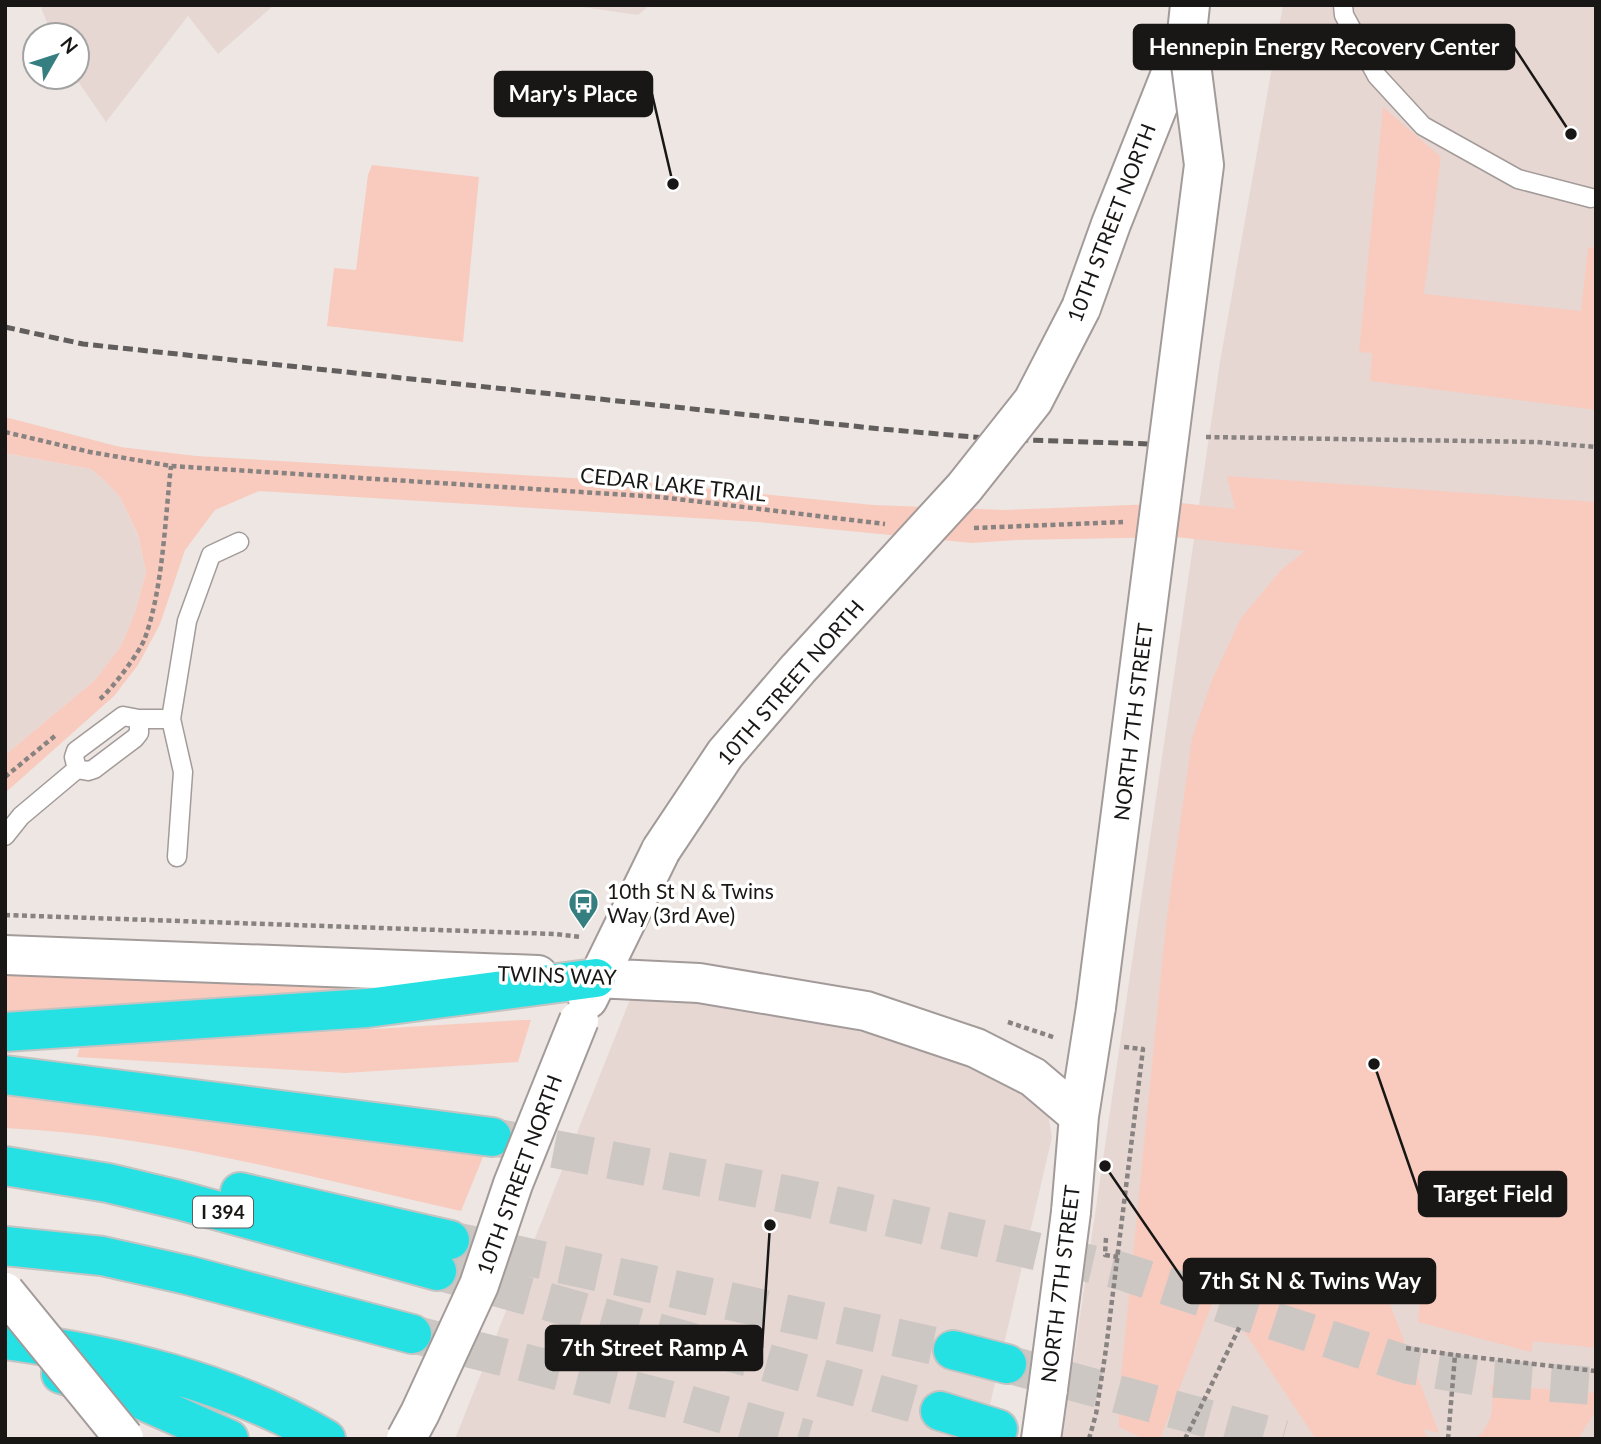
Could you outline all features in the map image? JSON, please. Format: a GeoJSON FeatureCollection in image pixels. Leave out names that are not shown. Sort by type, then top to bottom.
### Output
{"type":"FeatureCollection","features":[{"type":"Feature","properties":{"kind":"highway"},"geometry":{"type":"LineString","coordinates":[[5,1032],[367,1008],[596,978]]}},
{"type":"Feature","properties":{"kind":"highway"},"geometry":{"type":"LineString","coordinates":[[5,1075],[492,1136]]}},
{"type":"Feature","properties":{"kind":"highway"},"geometry":{"type":"LineString","coordinates":[[12,1166],[102,1170],[183,1180],[316,1208],[443,1255]]}},
{"type":"Feature","properties":{"kind":"highway"},"geometry":{"type":"LineString","coordinates":[[5,1245],[102,1256],[187,1275],[411,1334]]}},
{"type":"Feature","properties":{"kind":"highway"},"geometry":{"type":"LineString","coordinates":[[5,1340],[91,1354],[163,1371],[220,1389],[326,1439]]}},
{"type":"Feature","properties":{"kind":"highway"},"geometry":{"type":"LineString","coordinates":[[953,1350],[1007,1364]]}},
{"type":"Feature","properties":{"kind":"highway"},"geometry":{"type":"LineString","coordinates":[[5,1358],[139,1399],[229,1439]]}},
{"type":"Feature","properties":{"kind":"highway"},"geometry":{"type":"LineString","coordinates":[[940,1411],[998,1429]]}},
{"type":"Feature","properties":{"kind":"main road","name":"10TH STREET NORTH"},"geometry":{"type":"LineString","coordinates":[[406,1439],[479,1285],[513,1184],[596,978],[661,850],[725,754],[798,669],[964,488],[1033,401],[1082,308],[1188,19]]}},
{"type":"Feature","properties":{"kind":"main road","name":"NORTH 7TH STREET"},"geometry":{"type":"LineString","coordinates":[[1041,1439],[1071,1212],[1079,1116],[1096,1007],[1204,165],[1188,19]]}},
{"type":"Feature","properties":{"kind":"main road","name":"TWINS WAY"},"geometry":{"type":"LineString","coordinates":[[5,955],[699,983],[866,1011],[987,1054],[1033,1077],[1079,1116]]}},
{"type":"Feature","properties":{"kind":"main road"},"geometry":{"type":"LineString","coordinates":[[5,1292],[124,1438]]}},
{"type":"Feature","properties":{"kind":"lane"},"geometry":{"type":"LineString","coordinates":[[1343,5],[1344,15],[1377,76],[1423,126],[1518,179],[1591,198]]}},
{"type":"Feature","properties":{"kind":"lane"},"geometry":{"type":"LineString","coordinates":[[177,857],[183,772],[171,719],[187,621],[211,555],[239,542]]}},
{"type":"Feature","properties":{"kind":"lane"},"geometry":{"type":"LineString","coordinates":[[77,769],[74,757],[82,746],[116,719],[130,716],[139,719],[171,719]]}},
{"type":"Feature","properties":{"kind":"lane"},"geometry":{"type":"LineString","coordinates":[[77,769],[94,769],[127,744],[139,733],[139,719]]}},
{"type":"Feature","properties":{"kind":"lane"},"geometry":{"type":"LineString","coordinates":[[5,836],[21,816],[77,769]]}},
{"type":"Feature","properties":{"kind":"path","name":"CEDAR LAKE TRAIL"},"geometry":{"type":"LineString","coordinates":[[5,432],[90,452],[171,466],[660,496],[895,525]]}},
{"type":"Feature","properties":{"kind":"path"},"geometry":{"type":"LineString","coordinates":[[1206,437],[1537,442],[1596,447]]}},
{"type":"Feature","properties":{"kind":"path"},"geometry":{"type":"LineString","coordinates":[[99,700],[109,692],[145,640],[159,571],[171,466]]}},
{"type":"Feature","properties":{"kind":"path"},"geometry":{"type":"LineString","coordinates":[[973,528],[1133,521]]}},
{"type":"Feature","properties":{"kind":"path"},"geometry":{"type":"LineString","coordinates":[[5,777],[57,734]]}},
{"type":"Feature","properties":{"kind":"path"},"geometry":{"type":"LineString","coordinates":[[5,915],[572,936]]}},
{"type":"Feature","properties":{"kind":"path"},"geometry":{"type":"LineString","coordinates":[[1089,1439],[1098,1401],[1118,1257],[1143,1049]]}},
{"type":"Feature","properties":{"kind":"path"},"geometry":{"type":"LineString","coordinates":[[1105,1255],[1118,1257]]}},
{"type":"Feature","properties":{"kind":"path"},"geometry":{"type":"LineString","coordinates":[[1185,1439],[1240,1326]]}},
{"type":"Feature","properties":{"kind":"path"},"geometry":{"type":"LineString","coordinates":[[1406,1348],[1596,1371]]}},
{"type":"Feature","properties":{"kind":"path"},"geometry":{"type":"LineString","coordinates":[[1448,1439],[1455,1355]]}},
{"type":"Feature","properties":{"kind":"shaded area"},"geometry":{"type":"Polygon","coordinates":[[[40,5],[274,5],[218,54],[188,16],[106,122],[85,91],[91,91],[91,21],[46,21],[40,5]]]}},
{"type":"Feature","properties":{"kind":"shaded area"},"geometry":{"type":"Polygon","coordinates":[[[569,5],[650,5],[638,15],[569,5]]]}},
{"type":"Feature","properties":{"kind":"shaded area"},"geometry":{"type":"Polygon","coordinates":[[[1283,5],[1596,5],[1596,1439],[1062,1439],[1220,362],[1283,5]]]}},
{"type":"Feature","properties":{"kind":"shaded area"},"geometry":{"type":"Polygon","coordinates":[[[1383,107],[1441,157],[1424,294],[1581,311],[1588,247],[1596,248],[1596,410],[1370,381],[1372,353],[1359,352],[1383,107]]]}},
{"type":"Feature","properties":{"kind":"shaded area"},"geometry":{"type":"Polygon","coordinates":[[[372,165],[479,177],[463,342],[327,326],[334,268],[356,270],[368,175],[372,165]]]}},
{"type":"Feature","properties":{"kind":"shaded area"},"geometry":{"type":"Polygon","coordinates":[[[5,417],[120,447],[196,456],[641,482],[873,505],[1005,510],[1181,503],[1235,509],[1227,476],[1596,502],[1596,1348],[1533,1341],[1531,1352],[1418,1322],[1420,1301],[1373,1259],[1439,1433],[1424,1429],[1427,1439],[1316,1439],[1217,1291],[1160,1439],[1144,1439],[1119,1427],[1119,1395],[1166,924],[1192,738],[1212,680],[1241,618],[1281,570],[1305,551],[1176,537],[972,543],[758,522],[259,491],[215,510],[185,550],[160,624],[138,665],[114,696],[5,793],[5,755],[95,680],[121,646],[136,610],[146,572],[138,535],[120,497],[91,469],[5,453],[5,417]]]}},
{"type":"Feature","properties":{"kind":"shaded area"},"geometry":{"type":"Polygon","coordinates":[[[5,453],[91,469],[120,497],[138,536],[146,572],[136,610],[121,646],[95,680],[5,755],[5,453]]]}},
{"type":"Feature","properties":{"kind":"shaded area"},"geometry":{"type":"Polygon","coordinates":[[[5,967],[339,981],[340,991],[5,1015],[5,967]]]}},
{"type":"Feature","properties":{"kind":"shaded area"},"geometry":{"type":"Polygon","coordinates":[[[641,991],[773,1014],[989,1058],[1047,1108],[1052,1137],[982,1439],[455,1439],[631,997],[641,991]]]}},
{"type":"Feature","properties":{"kind":"shaded area"},"geometry":{"type":"Polygon","coordinates":[[[531,1020],[518,1062],[345,1073],[77,1057],[80,1047],[531,1020]]]}},
{"type":"Feature","properties":{"kind":"shaded area"},"geometry":{"type":"Polygon","coordinates":[[[5,1092],[485,1152],[461,1211],[178,1148],[63,1132],[5,1128],[5,1092]]]}},
{"type":"Feature","properties":{"kind":"shaded area"},"geometry":{"type":"Polygon","coordinates":[[[1490,1385],[1596,1393],[1596,1411],[1578,1439],[1475,1439],[1486,1427],[1491,1415],[1490,1385]]]}},
{"type":"Feature","properties":{"kind":"tunnel"},"geometry":{"type":"LineString","coordinates":[[498,1138],[795,1196],[1118,1270],[1408,1365],[1485,1378],[1596,1386]]}},
{"type":"Feature","properties":{"kind":"tunnel"},"geometry":{"type":"LineString","coordinates":[[450,1240],[953,1350]]}},
{"type":"Feature","properties":{"kind":"tunnel"},"geometry":{"type":"LineString","coordinates":[[437,1271],[940,1411]]}},
{"type":"Feature","properties":{"kind":"tunnel"},"geometry":{"type":"LineString","coordinates":[[412,1334],[687,1404],[808,1439]]}},
{"type":"Feature","properties":{"kind":"tunnel"},"geometry":{"type":"LineString","coordinates":[[1007,1364],[1283,1439]]}},
{"type":"Feature","properties":{"kind":"railway"},"geometry":{"type":"LineString","coordinates":[[5,327],[83,344],[881,429],[997,439],[1181,445]]}},
{"type":"Feature","properties":{"kind":"place","name":"Hennepin Energy Recovery Center"},"geometry":{"type":"Point","coordinates":[1571,134]}},
{"type":"Feature","properties":{"kind":"place","name":"Mary's Place"},"geometry":{"type":"Point","coordinates":[673,184]}},
{"type":"Feature","properties":{"kind":"place","name":"10th St N & Twins Way (3rd Ave)"},"geometry":{"type":"Point","coordinates":[584,931]}},
{"type":"Feature","properties":{"kind":"place","name":"Target Field"},"geometry":{"type":"Point","coordinates":[1374,1064]}},
{"type":"Feature","properties":{"kind":"place","name":"7th St N & Twins Way"},"geometry":{"type":"Point","coordinates":[1105,1166]}},
{"type":"Feature","properties":{"kind":"place","name":"7th Street Ramp A"},"geometry":{"type":"Point","coordinates":[770,1225]}}]}
